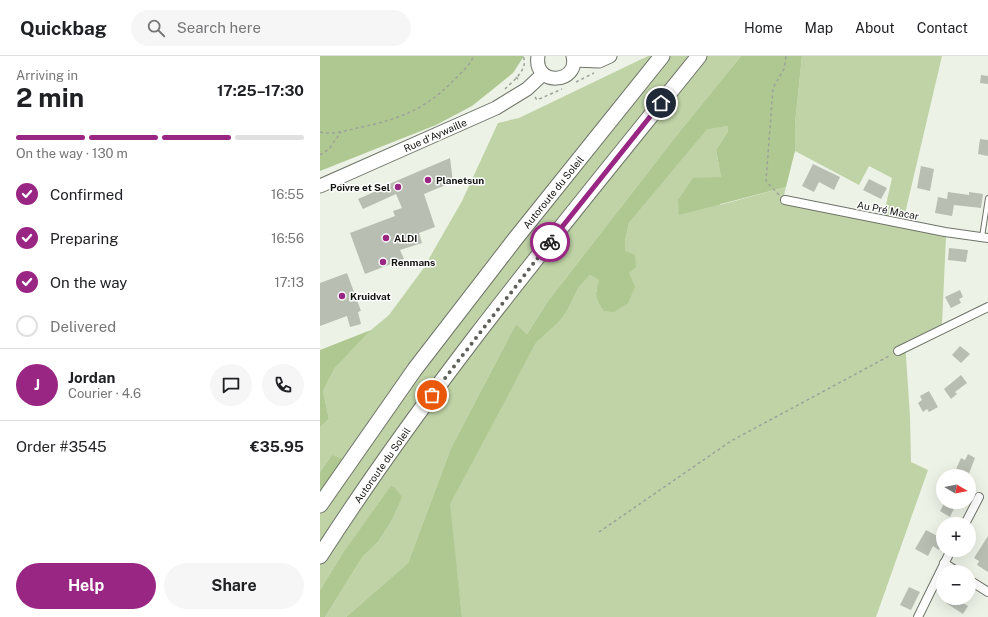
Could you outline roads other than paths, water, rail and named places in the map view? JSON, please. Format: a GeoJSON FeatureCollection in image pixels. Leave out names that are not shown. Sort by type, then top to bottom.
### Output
{"type":"FeatureCollection","features":[{"type":"Feature","properties":{"kind":"highway","name":"Autoroute du Soleil"},"geometry":{"type":"LineString","coordinates":[[320,556],[346,516],[440,384],[539,256],[699,56]]}},
{"type":"Feature","properties":{"kind":"highway","name":"Autoroute du Soleil"},"geometry":{"type":"LineString","coordinates":[[320,505],[415,369],[511,244],[658,62]]}},
{"type":"Feature","properties":{"kind":"main road"},"geometry":{"type":"LineString","coordinates":[[538,56],[537,63],[543,74],[554,79],[560,78],[570,72],[573,58],[599,61],[610,56]]}},
{"type":"Feature","properties":{"kind":"main road","name":"Rue d'Aywaille"},"geometry":{"type":"LineString","coordinates":[[320,186],[496,108],[527,88],[543,74]]}},
{"type":"Feature","properties":{"kind":"street","name":"Au Pré Macar"},"geometry":{"type":"LineString","coordinates":[[785,200],[945,232],[985,237]]}},
{"type":"Feature","properties":{"kind":"street"},"geometry":{"type":"LineString","coordinates":[[898,351],[988,307]]}},
{"type":"Feature","properties":{"kind":"street"},"geometry":{"type":"LineString","coordinates":[[969,517],[979,497]]}},
{"type":"Feature","properties":{"kind":"street"},"geometry":{"type":"LineString","coordinates":[[918,617],[947,557]]}},
{"type":"Feature","properties":{"kind":"street"},"geometry":{"type":"LineString","coordinates":[[976,584],[988,592]]}},
{"type":"Feature","properties":{"kind":"lane"},"geometry":{"type":"LineString","coordinates":[[985,237],[988,198]]}},
{"type":"Feature","properties":{"kind":"place","name":"Planetsun"},"geometry":{"type":"Point","coordinates":[428,180]}},
{"type":"Feature","properties":{"kind":"place","name":"Poivre et Sel"},"geometry":{"type":"Point","coordinates":[398,187]}},
{"type":"Feature","properties":{"kind":"place","name":"ALDI"},"geometry":{"type":"Point","coordinates":[386,238]}},
{"type":"Feature","properties":{"kind":"place","name":"Renmans"},"geometry":{"type":"Point","coordinates":[383,262]}},
{"type":"Feature","properties":{"kind":"place","name":"Kruidvat"},"geometry":{"type":"Point","coordinates":[342,296]}}]}
